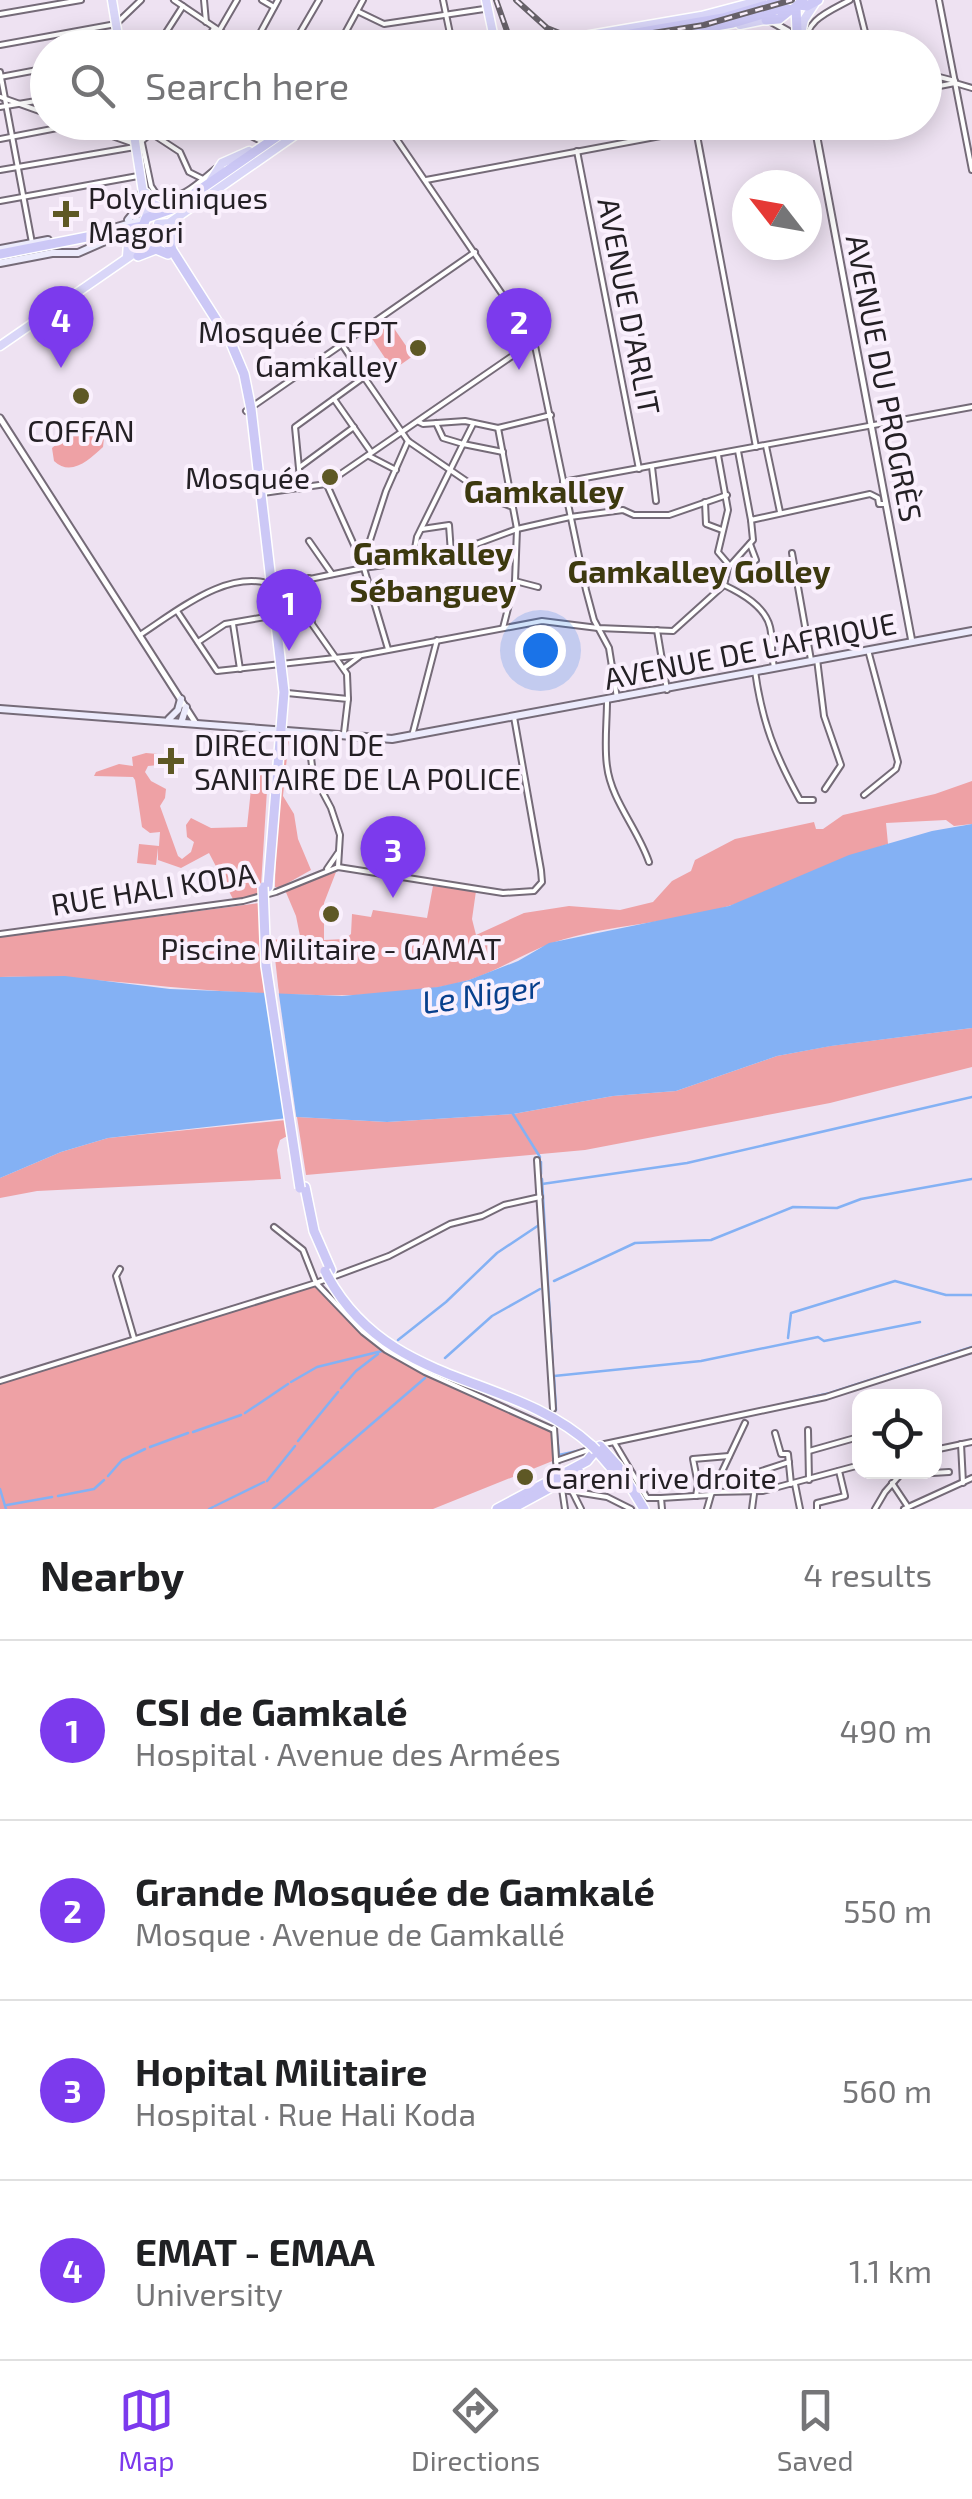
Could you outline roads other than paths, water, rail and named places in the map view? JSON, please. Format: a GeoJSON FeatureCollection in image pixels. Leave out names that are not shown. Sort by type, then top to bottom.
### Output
{"type":"FeatureCollection","features":[{"type":"Feature","properties":{"kind":"highway"},"geometry":{"type":"LineString","coordinates":[[765,20],[780,19],[797,4]]}},
{"type":"Feature","properties":{"kind":"highway"},"geometry":{"type":"LineString","coordinates":[[796,30],[797,4]]}},
{"type":"Feature","properties":{"kind":"highway"},"geometry":{"type":"LineString","coordinates":[[653,30],[797,4]]}},
{"type":"Feature","properties":{"kind":"highway"},"geometry":{"type":"LineString","coordinates":[[692,30],[733,23],[797,4]]}},
{"type":"Feature","properties":{"kind":"highway"},"geometry":{"type":"LineString","coordinates":[[179,212],[205,183],[271,140]]}},
{"type":"Feature","properties":{"kind":"highway"},"geometry":{"type":"LineString","coordinates":[[0,256],[150,224],[179,212],[281,140]]}},
{"type":"Feature","properties":{"kind":"highway"},"geometry":{"type":"LineString","coordinates":[[0,256],[150,224]]}},
{"type":"Feature","properties":{"kind":"highway"},"geometry":{"type":"LineString","coordinates":[[150,224],[227,346],[248,410],[282,692],[267,861],[266,966],[312,1242],[348,1306],[393,1344],[552,1418],[618,1466],[642,1509]]}},
{"type":"Feature","properties":{"kind":"highway"},"geometry":{"type":"LineString","coordinates":[[138,256],[156,249],[171,254]]}},
{"type":"Feature","properties":{"kind":"highway"},"geometry":{"type":"LineString","coordinates":[[597,1450],[642,1509]]}},
{"type":"Feature","properties":{"kind":"highway"},"geometry":{"type":"LineString","coordinates":[[497,1509],[533,1502],[597,1450]]}},
{"type":"Feature","properties":{"kind":"highway"},"geometry":{"type":"LineString","coordinates":[[512,1506],[560,1483]]}},
{"type":"Feature","properties":{"kind":"main road"},"geometry":{"type":"LineString","coordinates":[[112,0],[117,30]]}},
{"type":"Feature","properties":{"kind":"main road"},"geometry":{"type":"LineString","coordinates":[[619,30],[762,1]]}},
{"type":"Feature","properties":{"kind":"main road"},"geometry":{"type":"LineString","coordinates":[[484,3],[489,30]]}},
{"type":"Feature","properties":{"kind":"main road"},"geometry":{"type":"LineString","coordinates":[[797,4],[804,20],[803,30]]}},
{"type":"Feature","properties":{"kind":"main road"},"geometry":{"type":"LineString","coordinates":[[712,30],[765,20]]}},
{"type":"Feature","properties":{"kind":"main road"},"geometry":{"type":"LineString","coordinates":[[125,260],[138,256],[150,224],[136,140]]}},
{"type":"Feature","properties":{"kind":"main road"},"geometry":{"type":"LineString","coordinates":[[205,183],[222,162],[244,154],[264,140]]}},
{"type":"Feature","properties":{"kind":"main road"},"geometry":{"type":"LineString","coordinates":[[171,254],[179,212],[287,140]]}},
{"type":"Feature","properties":{"kind":"main road"},"geometry":{"type":"LineString","coordinates":[[144,192],[156,206],[179,212]]}},
{"type":"Feature","properties":{"kind":"main road"},"geometry":{"type":"LineString","coordinates":[[0,256],[32,243],[113,233],[129,226],[144,192]]}},
{"type":"Feature","properties":{"kind":"main road"},"geometry":{"type":"LineString","coordinates":[[0,346],[140,248],[150,224]]}},
{"type":"Feature","properties":{"kind":"main road"},"geometry":{"type":"LineString","coordinates":[[113,233],[129,246],[125,260]]}},
{"type":"Feature","properties":{"kind":"main road","name":"AVENUE DE L'AFRIQUE"},"geometry":{"type":"LineString","coordinates":[[0,709],[378,740],[668,690],[972,631]]}},
{"type":"Feature","properties":{"kind":"main road"},"geometry":{"type":"LineString","coordinates":[[167,720],[184,703]]}},
{"type":"Feature","properties":{"kind":"main road"},"geometry":{"type":"LineString","coordinates":[[181,721],[184,703]]}},
{"type":"Feature","properties":{"kind":"street"},"geometry":{"type":"LineString","coordinates":[[0,14],[81,0]]}},
{"type":"Feature","properties":{"kind":"street"},"geometry":{"type":"LineString","coordinates":[[83,30],[116,24],[141,0]]}},
{"type":"Feature","properties":{"kind":"street"},"geometry":{"type":"LineString","coordinates":[[174,0],[216,29],[237,0]]}},
{"type":"Feature","properties":{"kind":"street"},"geometry":{"type":"LineString","coordinates":[[204,0],[206,22]]}},
{"type":"Feature","properties":{"kind":"street"},"geometry":{"type":"LineString","coordinates":[[262,0],[274,7]]}},
{"type":"Feature","properties":{"kind":"street"},"geometry":{"type":"LineString","coordinates":[[262,30],[278,0]]}},
{"type":"Feature","properties":{"kind":"street"},"geometry":{"type":"LineString","coordinates":[[302,30],[319,0]]}},
{"type":"Feature","properties":{"kind":"street"},"geometry":{"type":"LineString","coordinates":[[347,30],[363,0]]}},
{"type":"Feature","properties":{"kind":"street"},"geometry":{"type":"LineString","coordinates":[[443,0],[449,30]]}},
{"type":"Feature","properties":{"kind":"street"},"geometry":{"type":"LineString","coordinates":[[808,30],[812,23],[850,0]]}},
{"type":"Feature","properties":{"kind":"street"},"geometry":{"type":"LineString","coordinates":[[857,0],[864,30]]}},
{"type":"Feature","properties":{"kind":"street"},"geometry":{"type":"LineString","coordinates":[[939,0],[972,170]]}},
{"type":"Feature","properties":{"kind":"street"},"geometry":{"type":"LineString","coordinates":[[357,11],[384,24],[446,15],[484,3]]}},
{"type":"Feature","properties":{"kind":"street"},"geometry":{"type":"LineString","coordinates":[[168,30],[183,6]]}},
{"type":"Feature","properties":{"kind":"street"},"geometry":{"type":"LineString","coordinates":[[765,20],[786,30]]}},
{"type":"Feature","properties":{"kind":"street"},"geometry":{"type":"LineString","coordinates":[[0,45],[30,40]]}},
{"type":"Feature","properties":{"kind":"street"},"geometry":{"type":"LineString","coordinates":[[30,71],[0,75],[32,243]]}},
{"type":"Feature","properties":{"kind":"street"},"geometry":{"type":"LineString","coordinates":[[942,78],[972,88]]}},
{"type":"Feature","properties":{"kind":"street"},"geometry":{"type":"LineString","coordinates":[[942,85],[955,82]]}},
{"type":"Feature","properties":{"kind":"street"},"geometry":{"type":"LineString","coordinates":[[3,102],[30,108]]}},
{"type":"Feature","properties":{"kind":"street"},"geometry":{"type":"LineString","coordinates":[[19,104],[30,102]]}},
{"type":"Feature","properties":{"kind":"street"},"geometry":{"type":"LineString","coordinates":[[0,139],[30,133]]}},
{"type":"Feature","properties":{"kind":"street"},"geometry":{"type":"LineString","coordinates":[[125,140],[137,144]]}},
{"type":"Feature","properties":{"kind":"street"},"geometry":{"type":"LineString","coordinates":[[0,170],[142,140]]}},
{"type":"Feature","properties":{"kind":"street"},"geometry":{"type":"LineString","coordinates":[[137,144],[150,186],[158,198],[172,199],[205,183],[190,172],[180,152],[160,140]]}},
{"type":"Feature","properties":{"kind":"street"},"geometry":{"type":"LineString","coordinates":[[398,140],[534,341],[570,516],[598,628],[609,648],[616,698]]}},
{"type":"Feature","properties":{"kind":"street"},"geometry":{"type":"LineString","coordinates":[[426,180],[639,140]]}},
{"type":"Feature","properties":{"kind":"street"},"geometry":{"type":"LineString","coordinates":[[698,140],[756,447]]}},
{"type":"Feature","properties":{"kind":"street","name":"AVENUE DU PROGRÈS"},"geometry":{"type":"LineString","coordinates":[[817,140],[912,642]]}},
{"type":"Feature","properties":{"kind":"street","name":"AVENUE D'ARLIT"},"geometry":{"type":"LineString","coordinates":[[577,151],[639,469]]}},
{"type":"Feature","properties":{"kind":"street"},"geometry":{"type":"LineString","coordinates":[[0,201],[141,177]]}},
{"type":"Feature","properties":{"kind":"street"},"geometry":{"type":"LineString","coordinates":[[248,410],[475,252]]}},
{"type":"Feature","properties":{"kind":"street"},"geometry":{"type":"LineString","coordinates":[[259,494],[326,484],[534,341]]}},
{"type":"Feature","properties":{"kind":"street"},"geometry":{"type":"LineString","coordinates":[[343,345],[408,441],[494,500],[513,508]]}},
{"type":"Feature","properties":{"kind":"street"},"geometry":{"type":"LineString","coordinates":[[301,489],[294,427],[364,377]]}},
{"type":"Feature","properties":{"kind":"street"},"geometry":{"type":"LineString","coordinates":[[334,398],[371,455],[397,470]]}},
{"type":"Feature","properties":{"kind":"street"},"geometry":{"type":"LineString","coordinates":[[512,500],[564,484],[652,466],[972,407]]}},
{"type":"Feature","properties":{"kind":"street"},"geometry":{"type":"LineString","coordinates":[[418,421],[465,421],[498,428],[551,414]]}},
{"type":"Feature","properties":{"kind":"street"},"geometry":{"type":"LineString","coordinates":[[0,418],[195,722]]}},
{"type":"Feature","properties":{"kind":"street"},"geometry":{"type":"LineString","coordinates":[[436,422],[444,438],[502,452]]}},
{"type":"Feature","properties":{"kind":"street"},"geometry":{"type":"LineString","coordinates":[[414,560],[416,540],[473,424]]}},
{"type":"Feature","properties":{"kind":"street"},"geometry":{"type":"LineString","coordinates":[[300,467],[354,427]]}},
{"type":"Feature","properties":{"kind":"street"},"geometry":{"type":"LineString","coordinates":[[498,428],[517,530],[515,581],[503,628]]}},
{"type":"Feature","properties":{"kind":"street"},"geometry":{"type":"LineString","coordinates":[[363,567],[386,492],[408,441]]}},
{"type":"Feature","properties":{"kind":"street"},"geometry":{"type":"LineString","coordinates":[[766,446],[780,512]]}},
{"type":"Feature","properties":{"kind":"street"},"geometry":{"type":"LineString","coordinates":[[177,611],[216,670],[362,655],[542,621],[598,628],[677,630],[702,602],[724,586],[730,566],[754,536],[738,451]]}},
{"type":"Feature","properties":{"kind":"street"},"geometry":{"type":"LineString","coordinates":[[718,455],[728,513],[718,552],[730,566]]}},
{"type":"Feature","properties":{"kind":"street"},"geometry":{"type":"LineString","coordinates":[[652,466],[656,501]]}},
{"type":"Feature","properties":{"kind":"street"},"geometry":{"type":"LineString","coordinates":[[326,484],[363,567],[388,649]]}},
{"type":"Feature","properties":{"kind":"street"},"geometry":{"type":"LineString","coordinates":[[752,520],[872,494],[880,504],[886,504]]}},
{"type":"Feature","properties":{"kind":"street"},"geometry":{"type":"LineString","coordinates":[[140,635],[213,588],[270,584],[451,554],[570,516],[610,511],[669,514],[726,495]]}},
{"type":"Feature","properties":{"kind":"street"},"geometry":{"type":"LineString","coordinates":[[704,502],[706,524],[723,530]]}},
{"type":"Feature","properties":{"kind":"street"},"geometry":{"type":"LineString","coordinates":[[422,528],[449,525],[451,554]]}},
{"type":"Feature","properties":{"kind":"street"},"geometry":{"type":"LineString","coordinates":[[309,542],[332,574]]}},
{"type":"Feature","properties":{"kind":"street"},"geometry":{"type":"LineString","coordinates":[[750,544],[756,560]]}},
{"type":"Feature","properties":{"kind":"street"},"geometry":{"type":"LineString","coordinates":[[792,553],[824,716],[841,765],[825,789]]}},
{"type":"Feature","properties":{"kind":"street"},"geometry":{"type":"LineString","coordinates":[[309,578],[313,626],[350,682],[343,737]]}},
{"type":"Feature","properties":{"kind":"street"},"geometry":{"type":"LineString","coordinates":[[515,581],[538,587]]}},
{"type":"Feature","properties":{"kind":"street"},"geometry":{"type":"LineString","coordinates":[[724,586],[735,589],[765,616],[770,626],[774,667]]}},
{"type":"Feature","properties":{"kind":"street"},"geometry":{"type":"LineString","coordinates":[[198,642],[223,625],[274,616]]}},
{"type":"Feature","properties":{"kind":"street"},"geometry":{"type":"LineString","coordinates":[[233,622],[240,669]]}},
{"type":"Feature","properties":{"kind":"street"},"geometry":{"type":"LineString","coordinates":[[656,630],[668,690]]}},
{"type":"Feature","properties":{"kind":"street"},"geometry":{"type":"LineString","coordinates":[[412,736],[437,640]]}},
{"type":"Feature","properties":{"kind":"street"},"geometry":{"type":"LineString","coordinates":[[864,795],[896,769],[898,762],[868,650]]}},
{"type":"Feature","properties":{"kind":"street"},"geometry":{"type":"LineString","coordinates":[[344,668],[362,655]]}},
{"type":"Feature","properties":{"kind":"street"},"geometry":{"type":"LineString","coordinates":[[755,671],[760,710],[775,752],[800,800],[813,800]]}},
{"type":"Feature","properties":{"kind":"street"},"geometry":{"type":"LineString","coordinates":[[282,692],[348,699]]}},
{"type":"Feature","properties":{"kind":"street"},"geometry":{"type":"LineString","coordinates":[[607,700],[610,778],[642,839],[649,862]]}},
{"type":"Feature","properties":{"kind":"street","name":"RUE HALI KODA"},"geometry":{"type":"LineString","coordinates":[[0,934],[243,901],[338,867],[514,894],[534,891],[542,882],[541,870],[514,717]]}},
{"type":"Feature","properties":{"kind":"street"},"geometry":{"type":"LineString","coordinates":[[308,733],[313,774],[338,824],[338,867]]}},
{"type":"Feature","properties":{"kind":"street"},"geometry":{"type":"LineString","coordinates":[[327,869],[338,853]]}},
{"type":"Feature","properties":{"kind":"street"},"geometry":{"type":"LineString","coordinates":[[537,1160],[554,1409]]}},
{"type":"Feature","properties":{"kind":"street"},"geometry":{"type":"LineString","coordinates":[[0,1381],[316,1283],[389,1256],[450,1224],[540,1197]]}},
{"type":"Feature","properties":{"kind":"street"},"geometry":{"type":"LineString","coordinates":[[274,1227],[303,1250],[316,1283],[363,1332],[403,1360],[554,1427],[565,1509]]}},
{"type":"Feature","properties":{"kind":"street"},"geometry":{"type":"LineString","coordinates":[[120,1269],[116,1276],[134,1338]]}},
{"type":"Feature","properties":{"kind":"street"},"geometry":{"type":"LineString","coordinates":[[556,1461],[602,1444],[826,1397],[972,1350]]}},
{"type":"Feature","properties":{"kind":"street"},"geometry":{"type":"LineString","coordinates":[[708,1509],[711,1493],[745,1423]]}},
{"type":"Feature","properties":{"kind":"street"},"geometry":{"type":"LineString","coordinates":[[808,1430],[809,1480]]}},
{"type":"Feature","properties":{"kind":"street"},"geometry":{"type":"LineString","coordinates":[[775,1433],[782,1454],[788,1454],[800,1507],[808,1502]]}},
{"type":"Feature","properties":{"kind":"street"},"geometry":{"type":"LineString","coordinates":[[809,1451],[852,1439]]}},
{"type":"Feature","properties":{"kind":"street"},"geometry":{"type":"LineString","coordinates":[[942,1450],[972,1442]]}},
{"type":"Feature","properties":{"kind":"street"},"geometry":{"type":"LineString","coordinates":[[615,1444],[646,1498],[751,1492],[852,1468]]}},
{"type":"Feature","properties":{"kind":"street"},"geometry":{"type":"LineString","coordinates":[[961,1444],[963,1483]]}},
{"type":"Feature","properties":{"kind":"street"},"geometry":{"type":"LineString","coordinates":[[696,1496],[698,1484],[692,1460],[729,1456]]}},
{"type":"Feature","properties":{"kind":"street"},"geometry":{"type":"LineString","coordinates":[[752,1509],[752,1474],[789,1462]]}},
{"type":"Feature","properties":{"kind":"street"},"geometry":{"type":"LineString","coordinates":[[816,1509],[817,1504],[845,1496],[839,1472]]}},
{"type":"Feature","properties":{"kind":"street"},"geometry":{"type":"LineString","coordinates":[[942,1472],[948,1472]]}},
{"type":"Feature","properties":{"kind":"street"},"geometry":{"type":"LineString","coordinates":[[892,1483],[910,1508],[972,1478]]}},
{"type":"Feature","properties":{"kind":"street"},"geometry":{"type":"LineString","coordinates":[[876,1509],[896,1479]]}},
{"type":"Feature","properties":{"kind":"street"},"geometry":{"type":"LineString","coordinates":[[560,1483],[572,1490],[608,1496],[631,1509]]}},
{"type":"Feature","properties":{"kind":"street"},"geometry":{"type":"LineString","coordinates":[[572,1490],[581,1509]]}},
{"type":"Feature","properties":{"kind":"street"},"geometry":{"type":"LineString","coordinates":[[661,1498],[662,1509]]}},
{"type":"Feature","properties":{"kind":"water","name":"Le Niger"},"geometry":{"type":"Polygon","coordinates":[[[972,824],[972,1028],[777,1056],[676,1091],[613,1096],[513,1114],[387,1122],[297,1117],[108,1138],[61,1152],[0,1178],[0,977],[65,976],[170,989],[342,996],[438,987],[518,961],[549,943],[729,906],[849,855],[972,824]]]}},
{"type":"Feature","properties":{"kind":"waterway"},"geometry":{"type":"LineString","coordinates":[[542,1184],[687,1163],[972,1097]]}},
{"type":"Feature","properties":{"kind":"waterway"},"geometry":{"type":"LineString","coordinates":[[513,1114],[540,1157]]}},
{"type":"Feature","properties":{"kind":"waterway"},"geometry":{"type":"LineString","coordinates":[[541,1162],[541,1174]]}},
{"type":"Feature","properties":{"kind":"waterway"},"geometry":{"type":"LineString","coordinates":[[542,1179],[553,1370]]}},
{"type":"Feature","properties":{"kind":"waterway"},"geometry":{"type":"LineString","coordinates":[[554,1281],[635,1243],[711,1240],[793,1207],[837,1208],[861,1199],[972,1179]]}},
{"type":"Feature","properties":{"kind":"waterway"},"geometry":{"type":"LineString","coordinates":[[398,1340],[446,1302],[497,1253],[539,1225]]}},
{"type":"Feature","properties":{"kind":"waterway"},"geometry":{"type":"LineString","coordinates":[[788,1338],[791,1313],[895,1281],[946,1295],[972,1295]]}},
{"type":"Feature","properties":{"kind":"waterway"},"geometry":{"type":"LineString","coordinates":[[445,1358],[492,1316],[540,1289]]}},
{"type":"Feature","properties":{"kind":"waterway"},"geometry":{"type":"LineString","coordinates":[[554,1376],[701,1361],[818,1337],[824,1341],[920,1322]]}},
{"type":"Feature","properties":{"kind":"waterway"},"geometry":{"type":"LineString","coordinates":[[774,1406],[830,1393],[972,1347]]}},
{"type":"Feature","properties":{"kind":"waterway"},"geometry":{"type":"LineString","coordinates":[[291,1382],[317,1367],[382,1351]]}},
{"type":"Feature","properties":{"kind":"waterway"},"geometry":{"type":"LineString","coordinates":[[341,1388],[378,1354]]}},
{"type":"Feature","properties":{"kind":"waterway"},"geometry":{"type":"LineString","coordinates":[[554,1377],[556,1410]]}},
{"type":"Feature","properties":{"kind":"waterway"},"geometry":{"type":"LineString","coordinates":[[273,1509],[425,1378]]}},
{"type":"Feature","properties":{"kind":"waterway"},"geometry":{"type":"LineString","coordinates":[[245,1413],[288,1384]]}},
{"type":"Feature","properties":{"kind":"waterway"},"geometry":{"type":"LineString","coordinates":[[298,1441],[338,1392]]}},
{"type":"Feature","properties":{"kind":"waterway"},"geometry":{"type":"LineString","coordinates":[[193,1432],[241,1415]]}},
{"type":"Feature","properties":{"kind":"waterway"},"geometry":{"type":"LineString","coordinates":[[556,1425],[559,1455],[586,1449]]}},
{"type":"Feature","properties":{"kind":"waterway"},"geometry":{"type":"LineString","coordinates":[[150,1447],[188,1433]]}},
{"type":"Feature","properties":{"kind":"waterway"},"geometry":{"type":"LineString","coordinates":[[267,1481],[295,1446]]}},
{"type":"Feature","properties":{"kind":"waterway"},"geometry":{"type":"LineString","coordinates":[[108,1476],[122,1460],[145,1449]]}},
{"type":"Feature","properties":{"kind":"waterway"},"geometry":{"type":"LineString","coordinates":[[58,1496],[94,1489],[104,1480]]}},
{"type":"Feature","properties":{"kind":"waterway"},"geometry":{"type":"LineString","coordinates":[[215,1506],[264,1482]]}},
{"type":"Feature","properties":{"kind":"waterway"},"geometry":{"type":"LineString","coordinates":[[0,1489],[6,1509]]}},
{"type":"Feature","properties":{"kind":"waterway"},"geometry":{"type":"LineString","coordinates":[[7,1505],[52,1497]]}},
{"type":"Feature","properties":{"kind":"waterway"},"geometry":{"type":"LineString","coordinates":[[209,1509],[213,1507]]}},
{"type":"Feature","properties":{"kind":"railway"},"geometry":{"type":"LineString","coordinates":[[496,0],[507,30]]}},
{"type":"Feature","properties":{"kind":"railway"},"geometry":{"type":"LineString","coordinates":[[516,0],[552,30]]}},
{"type":"Feature","properties":{"kind":"railway"},"geometry":{"type":"LineString","coordinates":[[672,30],[792,0]]}},
{"type":"Feature","properties":{"kind":"place","name":"Polycliniques Magori"},"geometry":{"type":"Point","coordinates":[66,214]}},
{"type":"Feature","properties":{"kind":"place","name":"Mosquée CFPT Gamkalley"},"geometry":{"type":"Point","coordinates":[418,348]}},
{"type":"Feature","properties":{"kind":"place","name":"EMAT - EMAA"},"geometry":{"type":"Point","coordinates":[61,368]}},
{"type":"Feature","properties":{"kind":"place","name":"Grande Mosquée de Gamkalé"},"geometry":{"type":"Point","coordinates":[519,370]}},
{"type":"Feature","properties":{"kind":"place","name":"COFFAN"},"geometry":{"type":"Point","coordinates":[81,396]}},
{"type":"Feature","properties":{"kind":"place","name":"Mosquée"},"geometry":{"type":"Point","coordinates":[330,477]}},
{"type":"Feature","properties":{"kind":"place","name":"CSI de Gamkalé"},"geometry":{"type":"Point","coordinates":[289,651]}},
{"type":"Feature","properties":{"kind":"place","name":"DIRECTION DE SANITAIRE DE LA POLICE"},"geometry":{"type":"Point","coordinates":[171,761]}},
{"type":"Feature","properties":{"kind":"place","name":"Hopital Militaire"},"geometry":{"type":"Point","coordinates":[393,898]}},
{"type":"Feature","properties":{"kind":"place","name":"Piscine Militaire - GAMAT"},"geometry":{"type":"Point","coordinates":[331,914]}},
{"type":"Feature","properties":{"kind":"place","name":"Careni rive droite"},"geometry":{"type":"Point","coordinates":[525,1477]}},
{"type":"Feature","properties":{"kind":"district","name":"Gamkalley"},"geometry":{"type":"Point","coordinates":[544,490]}},
{"type":"Feature","properties":{"kind":"district","name":"Gamkalley Sébanguey"},"geometry":{"type":"Point","coordinates":[433,570]}},
{"type":"Feature","properties":{"kind":"district","name":"Gamkalley Golley"},"geometry":{"type":"Point","coordinates":[699,570]}}]}
